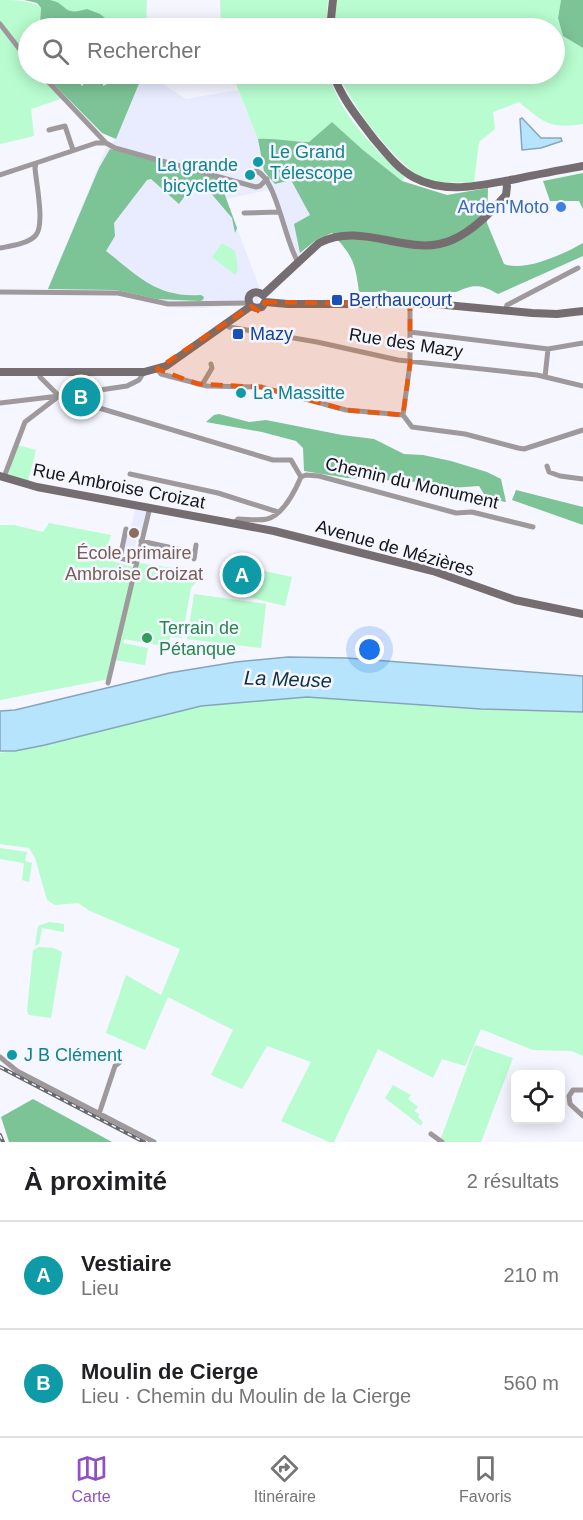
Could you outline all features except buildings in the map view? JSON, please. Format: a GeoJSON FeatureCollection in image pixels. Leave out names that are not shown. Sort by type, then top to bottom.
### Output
{"type":"FeatureCollection","features":[{"type":"Feature","properties":{"kind":"main road"},"geometry":{"type":"LineString","coordinates":[[331,18],[333,0]]}},
{"type":"Feature","properties":{"kind":"main road"},"geometry":{"type":"LineString","coordinates":[[337,84],[342,96],[360,121],[392,160],[411,176],[424,183],[458,188],[583,166]]}},
{"type":"Feature","properties":{"kind":"main road"},"geometry":{"type":"LineString","coordinates":[[250,305],[259,308],[264,298],[298,262],[319,243],[330,237],[346,235],[425,246],[451,241],[469,230],[506,195],[505,181]]}},
{"type":"Feature","properties":{"kind":"main road"},"geometry":{"type":"LineString","coordinates":[[273,288],[279,303]]}},
{"type":"Feature","properties":{"kind":"main road"},"geometry":{"type":"LineString","coordinates":[[250,305],[248,298],[253,292],[259,292],[264,298],[279,303],[435,304],[557,314],[583,311]]}},
{"type":"Feature","properties":{"kind":"main road"},"geometry":{"type":"LineString","coordinates":[[0,372],[144,372],[157,369],[166,366],[250,305]]}},
{"type":"Feature","properties":{"kind":"main road","name":"Rue Ambroise Croizat"},"geometry":{"type":"LineString","coordinates":[[2,477],[36,487],[234,523]]}},
{"type":"Feature","properties":{"kind":"main road","name":"Avenue de Mézières"},"geometry":{"type":"LineString","coordinates":[[234,523],[433,571],[515,600],[583,614]]}},
{"type":"Feature","properties":{"kind":"street"},"geometry":{"type":"LineString","coordinates":[[0,24],[18,47]]}},
{"type":"Feature","properties":{"kind":"street"},"geometry":{"type":"LineString","coordinates":[[50,84],[106,143],[115,148],[256,187],[267,179]]}},
{"type":"Feature","properties":{"kind":"street"},"geometry":{"type":"LineString","coordinates":[[49,130],[65,126],[73,150]]}},
{"type":"Feature","properties":{"kind":"street"},"geometry":{"type":"LineString","coordinates":[[0,175],[96,143],[106,143]]}},
{"type":"Feature","properties":{"kind":"street"},"geometry":{"type":"LineString","coordinates":[[0,248],[30,240],[39,229],[35,165]]}},
{"type":"Feature","properties":{"kind":"street"},"geometry":{"type":"LineString","coordinates":[[256,171],[261,172],[272,188],[284,231],[298,262]]}},
{"type":"Feature","properties":{"kind":"street"},"geometry":{"type":"LineString","coordinates":[[244,213],[279,212]]}},
{"type":"Feature","properties":{"kind":"street"},"geometry":{"type":"LineString","coordinates":[[505,311],[507,305],[578,268]]}},
{"type":"Feature","properties":{"kind":"street"},"geometry":{"type":"LineString","coordinates":[[0,292],[117,293],[168,304],[250,305]]}},
{"type":"Feature","properties":{"kind":"street"},"geometry":{"type":"LineString","coordinates":[[410,304],[410,362],[403,416],[412,428],[465,434],[524,449],[583,430]]}},
{"type":"Feature","properties":{"kind":"street","name":"Rue des Mazy"},"geometry":{"type":"LineString","coordinates":[[226,324],[229,327],[252,332],[410,362],[545,377],[583,386]]}},
{"type":"Feature","properties":{"kind":"street"},"geometry":{"type":"LineString","coordinates":[[410,332],[549,349],[583,344]]}},
{"type":"Feature","properties":{"kind":"street"},"geometry":{"type":"LineString","coordinates":[[545,377],[549,349]]}},
{"type":"Feature","properties":{"kind":"street"},"geometry":{"type":"LineString","coordinates":[[202,385],[212,368],[211,364]]}},
{"type":"Feature","properties":{"kind":"street"},"geometry":{"type":"LineString","coordinates":[[157,369],[162,374],[202,385],[261,387],[346,410],[403,416]]}},
{"type":"Feature","properties":{"kind":"street"},"geometry":{"type":"LineString","coordinates":[[39,372],[59,396],[273,460],[291,460],[301,477]]}},
{"type":"Feature","properties":{"kind":"street"},"geometry":{"type":"LineString","coordinates":[[0,403],[127,386],[139,380],[144,372]]}},
{"type":"Feature","properties":{"kind":"street"},"geometry":{"type":"LineString","coordinates":[[2,477],[25,422],[59,396]]}},
{"type":"Feature","properties":{"kind":"street"},"geometry":{"type":"LineString","coordinates":[[547,466],[549,472],[554,475],[583,479]]}},
{"type":"Feature","properties":{"kind":"street"},"geometry":{"type":"LineString","coordinates":[[130,474],[218,493],[278,512]]}},
{"type":"Feature","properties":{"kind":"street","name":"Chemin du Monument"},"geometry":{"type":"LineString","coordinates":[[278,512],[301,477],[306,475],[320,476],[456,513],[472,512],[533,527]]}},
{"type":"Feature","properties":{"kind":"street"},"geometry":{"type":"LineString","coordinates":[[108,683],[150,507]]}},
{"type":"Feature","properties":{"kind":"street"},"geometry":{"type":"LineString","coordinates":[[234,523],[238,519],[270,518],[278,512]]}},
{"type":"Feature","properties":{"kind":"street"},"geometry":{"type":"LineString","coordinates":[[126,529],[120,558],[136,562]]}},
{"type":"Feature","properties":{"kind":"street"},"geometry":{"type":"LineString","coordinates":[[141,542],[194,556],[196,545]]}},
{"type":"Feature","properties":{"kind":"street"},"geometry":{"type":"LineString","coordinates":[[0,1057],[12,1068],[154,1142]]}},
{"type":"Feature","properties":{"kind":"street"},"geometry":{"type":"LineString","coordinates":[[99,1114],[115,1066],[120,1062]]}},
{"type":"Feature","properties":{"kind":"street"},"geometry":{"type":"LineString","coordinates":[[583,1090],[573,1090],[569,1096],[570,1104],[583,1116]]}},
{"type":"Feature","properties":{"kind":"street"},"geometry":{"type":"LineString","coordinates":[[431,1134],[442,1142]]}},
{"type":"Feature","properties":{"kind":"highlighted area"},"geometry":{"type":"Polygon","coordinates":[[[265,302],[410,304],[410,364],[403,415],[346,410],[261,387],[198,384],[157,369],[251,306],[260,312],[265,302]]]}},
{"type":"Feature","properties":{"kind":"shaded area"},"geometry":{"type":"Polygon","coordinates":[[[139,84],[163,84],[186,99],[238,90],[258,139],[264,171],[291,179],[310,215],[300,253],[303,263],[288,241],[272,189],[226,199],[260,289],[258,303],[179,308],[120,296],[45,295],[106,148],[116,139],[139,84]]]}},
{"type":"Feature","properties":{"kind":"shaded area","name":"École primaire Ambroise Croizat"},"geometry":{"type":"Polygon","coordinates":[[[135,509],[146,511],[141,536],[137,536],[133,556],[123,553],[135,509]]]}},
{"type":"Feature","properties":{"kind":"green space"},"geometry":{"type":"Polygon","coordinates":[[[0,0],[16,0],[41,8],[40,18],[18,18],[18,84],[50,84],[63,98],[31,109],[34,136],[0,144],[0,0]]]}},
{"type":"Feature","properties":{"kind":"green space"},"geometry":{"type":"Polygon","coordinates":[[[24,0],[50,0],[69,10],[87,9],[105,18],[40,18],[41,8],[37,3],[24,0]]]}},
{"type":"Feature","properties":{"kind":"green space"},"geometry":{"type":"Polygon","coordinates":[[[53,0],[147,0],[146,18],[86,18],[65,9],[53,0]]]}},
{"type":"Feature","properties":{"kind":"green space"},"geometry":{"type":"Polygon","coordinates":[[[220,0],[328,0],[327,18],[221,18],[220,0]]]}},
{"type":"Feature","properties":{"kind":"green space"},"geometry":{"type":"Polygon","coordinates":[[[337,0],[561,0],[558,18],[335,18],[337,0]]]}},
{"type":"Feature","properties":{"kind":"green space"},"geometry":{"type":"Polygon","coordinates":[[[561,0],[583,0],[583,48],[565,37],[565,18],[558,18],[561,0]]]}},
{"type":"Feature","properties":{"kind":"green space"},"geometry":{"type":"Polygon","coordinates":[[[565,37],[583,48],[583,124],[563,126],[548,123],[519,102],[493,112],[495,129],[479,142],[474,182],[438,182],[416,176],[376,134],[344,84],[565,84],[565,37]]]}},
{"type":"Feature","properties":{"kind":"green space"},"geometry":{"type":"Polygon","coordinates":[[[54,84],[81,84],[82,86],[84,84],[103,84],[103,86],[139,84],[116,139],[102,133],[54,84]]]}},
{"type":"Feature","properties":{"kind":"green space"},"geometry":{"type":"Polygon","coordinates":[[[236,84],[332,84],[340,102],[360,130],[382,156],[405,177],[402,181],[332,122],[309,142],[258,139],[236,84]]]}},
{"type":"Feature","properties":{"kind":"green space"},"geometry":{"type":"Polygon","coordinates":[[[332,122],[402,181],[447,195],[488,188],[487,223],[504,264],[523,266],[533,264],[555,257],[583,243],[583,256],[498,294],[477,286],[456,292],[359,292],[352,260],[332,233],[316,240],[300,253],[294,224],[310,215],[291,180],[275,184],[264,171],[258,139],[309,142],[332,122]]]}},
{"type":"Feature","properties":{"kind":"green space"},"geometry":{"type":"Polygon","coordinates":[[[110,149],[183,168],[198,162],[215,168],[237,228],[235,233],[232,218],[203,184],[198,184],[196,189],[189,190],[179,204],[151,179],[147,180],[114,223],[115,236],[106,251],[149,284],[172,293],[201,295],[204,297],[203,300],[157,299],[116,290],[48,289],[99,168],[110,149]]]}},
{"type":"Feature","properties":{"kind":"green space"},"geometry":{"type":"Polygon","coordinates":[[[583,173],[583,209],[579,201],[550,201],[543,181],[583,173]]]}},
{"type":"Feature","properties":{"kind":"green space"},"geometry":{"type":"Polygon","coordinates":[[[222,243],[235,251],[238,270],[235,275],[212,257],[222,243]]]}},
{"type":"Feature","properties":{"kind":"green space"},"geometry":{"type":"Polygon","coordinates":[[[219,414],[249,422],[266,420],[374,439],[404,454],[423,455],[451,461],[487,472],[501,479],[506,502],[487,499],[479,486],[437,489],[419,482],[347,478],[304,471],[303,448],[296,441],[206,422],[219,414]]]}},
{"type":"Feature","properties":{"kind":"green space"},"geometry":{"type":"Polygon","coordinates":[[[17,445],[36,450],[28,481],[8,475],[17,445]]]}},
{"type":"Feature","properties":{"kind":"green space"},"geometry":{"type":"Polygon","coordinates":[[[516,490],[583,507],[583,525],[512,500],[516,490]]]}},
{"type":"Feature","properties":{"kind":"green space"},"geometry":{"type":"Polygon","coordinates":[[[49,523],[111,535],[105,559],[133,567],[139,563],[201,572],[199,579],[191,588],[182,638],[170,637],[168,647],[124,639],[123,643],[148,648],[145,665],[114,660],[109,679],[0,700],[0,525],[14,525],[43,532],[49,523]]]}},
{"type":"Feature","properties":{"kind":"green space"},"geometry":{"type":"Polygon","coordinates":[[[255,569],[292,577],[285,606],[248,597],[255,569]]]}},
{"type":"Feature","properties":{"kind":"green space"},"geometry":{"type":"Polygon","coordinates":[[[194,594],[266,604],[261,648],[187,639],[194,594]]]}},
{"type":"Feature","properties":{"kind":"green space"},"geometry":{"type":"Polygon","coordinates":[[[307,697],[481,709],[583,712],[583,1056],[572,1051],[533,1050],[481,1029],[465,1066],[442,1059],[433,1078],[378,1049],[334,1142],[329,1142],[281,1121],[311,1062],[267,1046],[242,1089],[211,1075],[233,1030],[168,997],[145,1050],[106,1033],[126,975],[161,995],[180,949],[90,911],[78,903],[55,905],[47,900],[35,858],[29,848],[0,844],[0,753],[45,745],[201,706],[307,697]]]}},
{"type":"Feature","properties":{"kind":"green space"},"geometry":{"type":"Polygon","coordinates":[[[0,848],[27,852],[25,861],[32,863],[29,882],[22,880],[24,863],[0,859],[0,848]]]}},
{"type":"Feature","properties":{"kind":"green space"},"geometry":{"type":"Polygon","coordinates":[[[49,922],[64,924],[64,932],[42,928],[39,944],[35,946],[38,926],[49,922]]]}},
{"type":"Feature","properties":{"kind":"green space"},"geometry":{"type":"Polygon","coordinates":[[[39,947],[54,948],[62,952],[51,1018],[29,1015],[27,1011],[33,950],[39,947]]]}},
{"type":"Feature","properties":{"kind":"green space"},"geometry":{"type":"Polygon","coordinates":[[[475,1045],[513,1058],[481,1142],[440,1141],[475,1045]]]}},
{"type":"Feature","properties":{"kind":"green space"},"geometry":{"type":"Polygon","coordinates":[[[393,1085],[411,1095],[408,1099],[418,1107],[414,1111],[419,1114],[418,1117],[423,1122],[421,1126],[385,1098],[393,1085]]]}},
{"type":"Feature","properties":{"kind":"green space"},"geometry":{"type":"Polygon","coordinates":[[[33,1099],[112,1142],[9,1142],[1,1117],[33,1099]]]}},
{"type":"Feature","properties":{"kind":"water"},"geometry":{"type":"Polygon","coordinates":[[[522,118],[541,138],[561,138],[562,141],[541,148],[522,150],[520,119],[522,118]]]}},
{"type":"Feature","properties":{"kind":"water","name":"La Meuse"},"geometry":{"type":"Polygon","coordinates":[[[288,657],[347,658],[583,676],[583,712],[481,709],[307,697],[201,706],[45,745],[15,751],[0,751],[0,711],[15,710],[169,673],[236,662],[288,657]]]}},
{"type":"Feature","properties":{"kind":"railway"},"geometry":{"type":"LineString","coordinates":[[0,1067],[144,1142]]}},
{"type":"Feature","properties":{"kind":"railway"},"geometry":{"type":"LineString","coordinates":[[0,1135],[3,1142]]}},
{"type":"Feature","properties":{"kind":"place","name":"Le Grand Télescope"},"geometry":{"type":"Point","coordinates":[258,162]}},
{"type":"Feature","properties":{"kind":"place","name":"La grande bicyclette"},"geometry":{"type":"Point","coordinates":[250,175]}},
{"type":"Feature","properties":{"kind":"place","name":"Arden'Moto"},"geometry":{"type":"Point","coordinates":[561,207]}},
{"type":"Feature","properties":{"kind":"place","name":"Berthaucourt"},"geometry":{"type":"Point","coordinates":[337,300]}},
{"type":"Feature","properties":{"kind":"place","name":"Mazy"},"geometry":{"type":"Point","coordinates":[238,334]}},
{"type":"Feature","properties":{"kind":"place","name":"La Massitte"},"geometry":{"type":"Point","coordinates":[241,393]}},
{"type":"Feature","properties":{"kind":"place","name":"Moulin de Cierge"},"geometry":{"type":"Point","coordinates":[81,397]}},
{"type":"Feature","properties":{"kind":"place","name":"École primaire Ambroise Croizat"},"geometry":{"type":"Point","coordinates":[134,533]}},
{"type":"Feature","properties":{"kind":"place","name":"Vestiaire"},"geometry":{"type":"Point","coordinates":[242,575]}},
{"type":"Feature","properties":{"kind":"place","name":"Terrain de Pétanque"},"geometry":{"type":"Point","coordinates":[147,638]}},
{"type":"Feature","properties":{"kind":"place","name":"J B Clément"},"geometry":{"type":"Point","coordinates":[12,1055]}}]}
